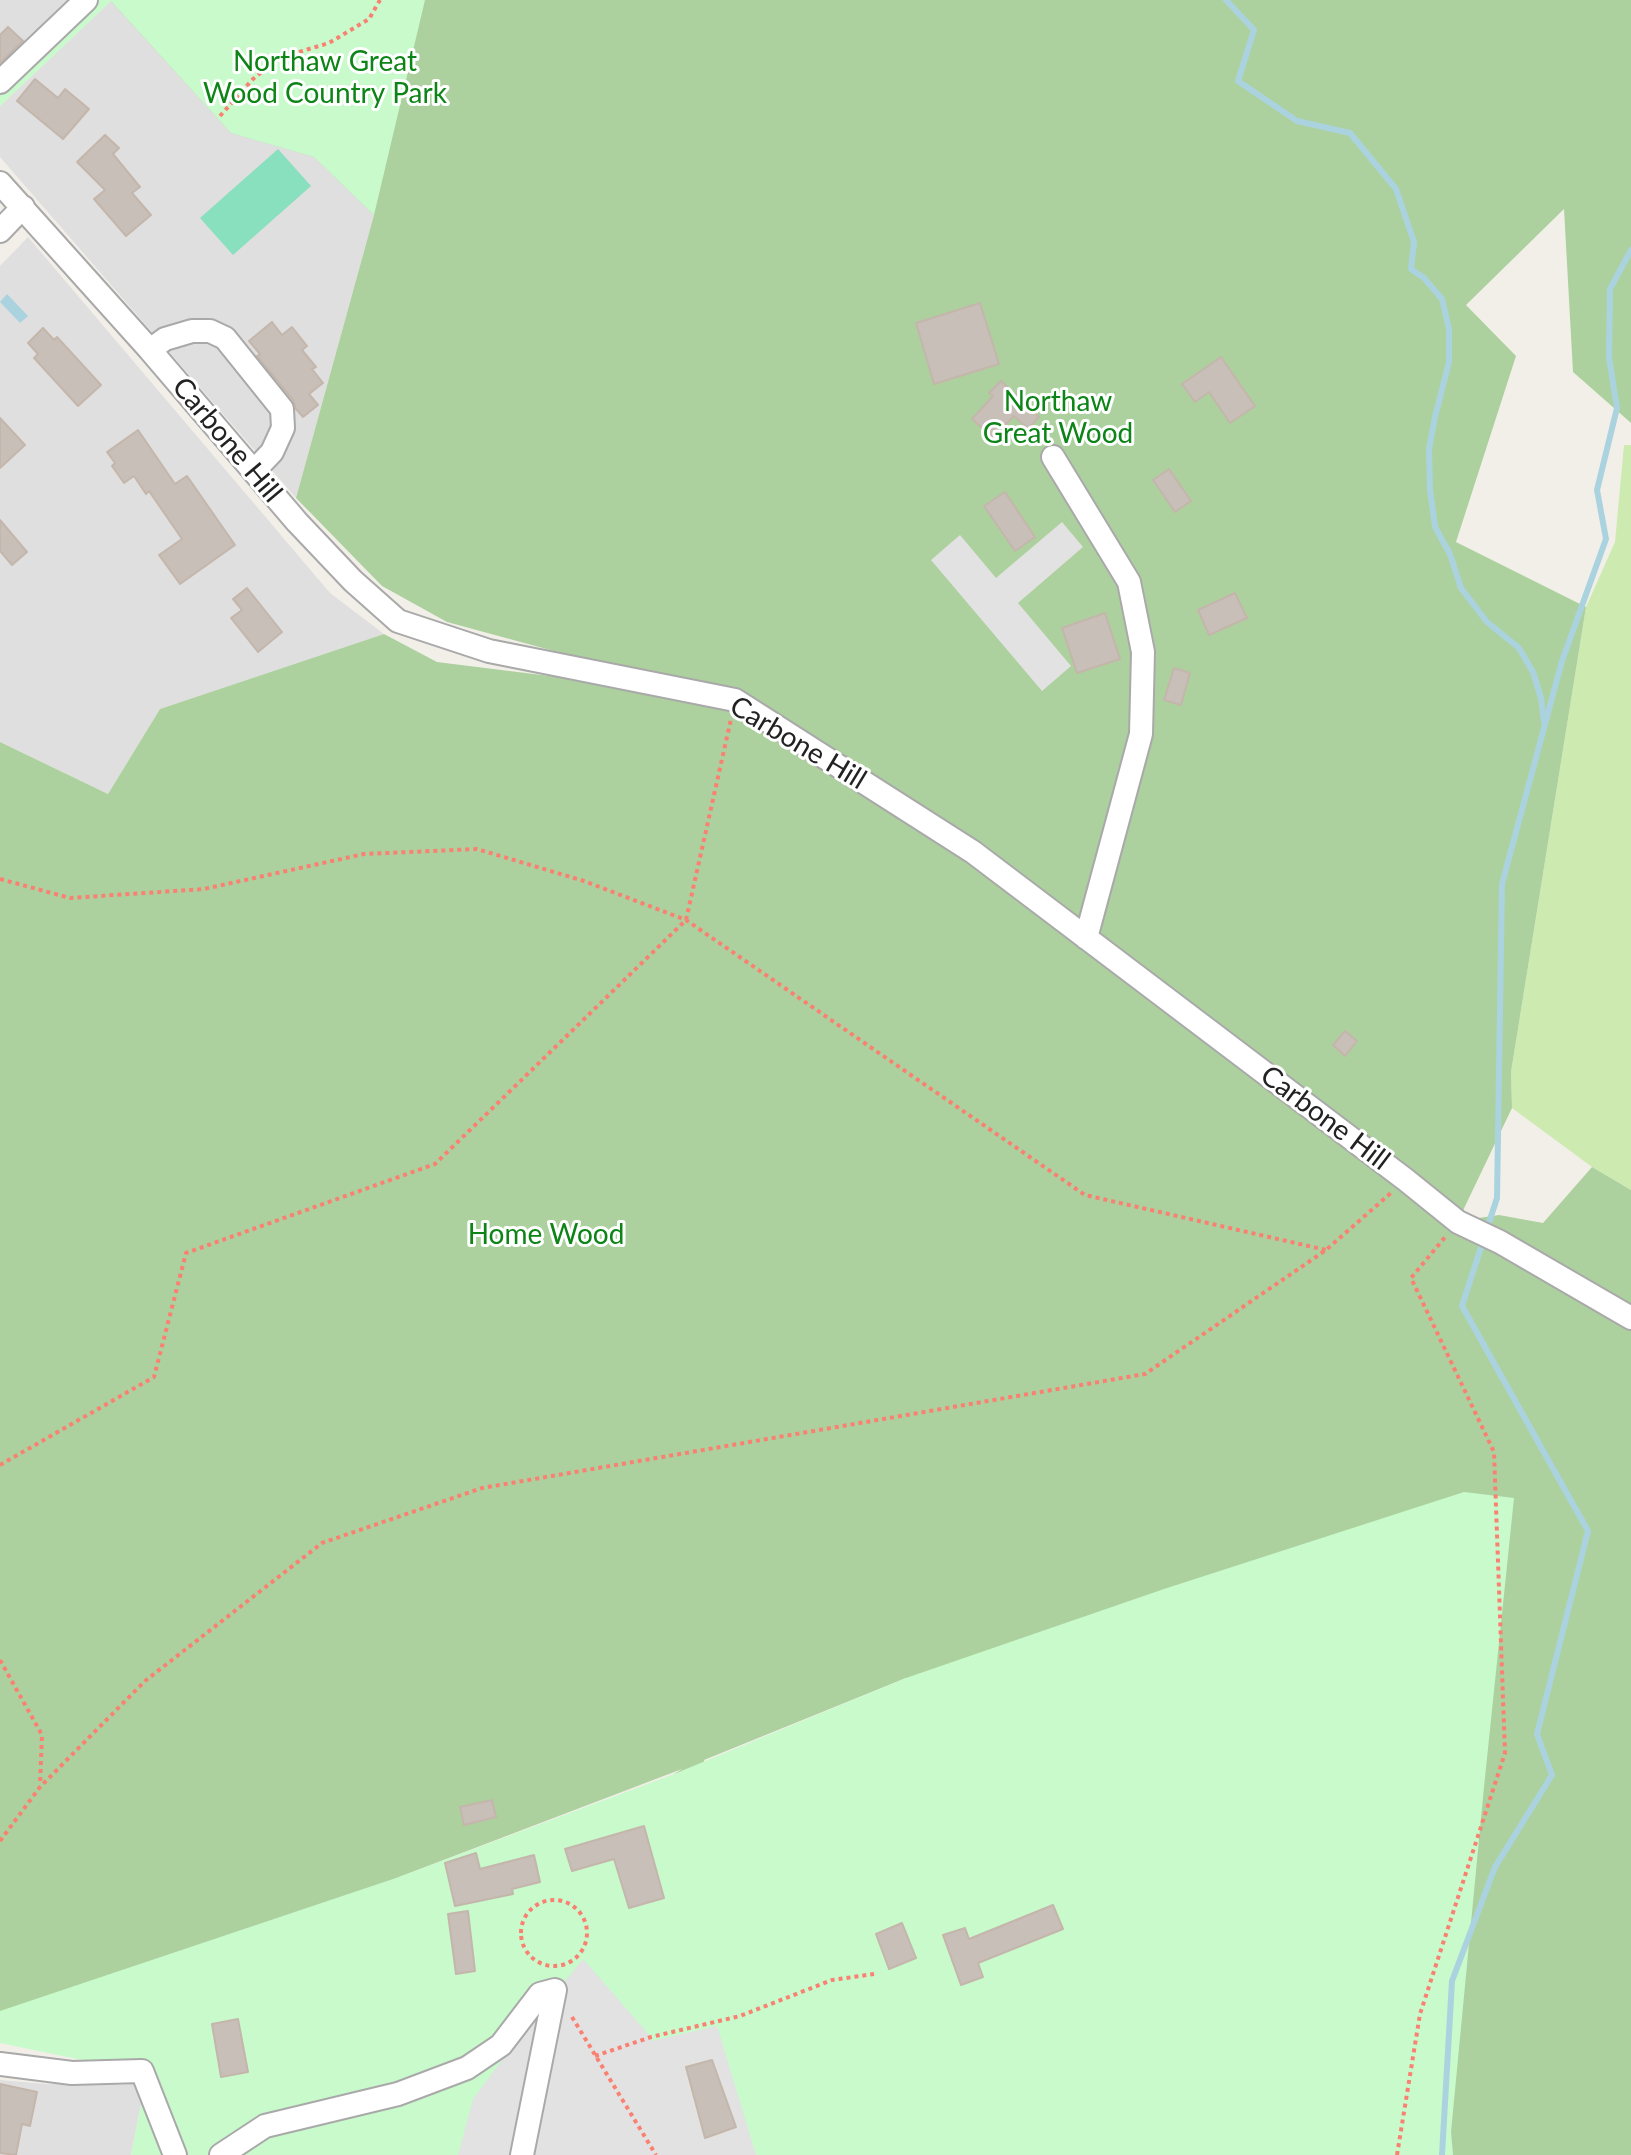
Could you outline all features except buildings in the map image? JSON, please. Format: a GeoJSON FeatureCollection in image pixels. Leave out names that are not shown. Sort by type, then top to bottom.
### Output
{"type":"FeatureCollection","features":[{"type":"Feature","properties":{"kind":"street"},"geometry":{"type":"LineString","coordinates":[[0,82],[86,0]]}},
{"type":"Feature","properties":{"kind":"street","name":"Carbone Hill"},"geometry":{"type":"LineString","coordinates":[[0,183],[150,350],[297,522],[353,581],[398,621],[489,651],[735,700],[973,852],[1465,1226],[1500,1242],[1631,1318]]}},
{"type":"Feature","properties":{"kind":"street"},"geometry":{"type":"LineString","coordinates":[[0,231],[23,207]]}},
{"type":"Feature","properties":{"kind":"street"},"geometry":{"type":"LineString","coordinates":[[150,350],[165,339],[192,331],[210,331],[225,338],[282,409],[283,428],[272,452],[254,471]]}},
{"type":"Feature","properties":{"kind":"street"},"geometry":{"type":"LineString","coordinates":[[1053,457],[1129,582],[1143,652],[1141,734],[1086,938]]}},
{"type":"Feature","properties":{"kind":"street"},"geometry":{"type":"LineString","coordinates":[[221,2155],[265,2126],[398,2094],[467,2068],[501,2045],[540,1994],[555,1990],[522,2155]]}},
{"type":"Feature","properties":{"kind":"street"},"geometry":{"type":"LineString","coordinates":[[0,2064],[72,2073],[142,2071],[175,2155]]}},
{"type":"Feature","properties":{"kind":"path"},"geometry":{"type":"LineString","coordinates":[[220,116],[253,79],[279,58],[329,43],[369,19],[380,0]]}},
{"type":"Feature","properties":{"kind":"path"},"geometry":{"type":"LineString","coordinates":[[0,1465],[154,1377],[186,1253],[435,1164],[686,920],[735,700]]}},
{"type":"Feature","properties":{"kind":"path"},"geometry":{"type":"LineString","coordinates":[[0,879],[70,898],[204,889],[364,854],[477,849],[584,881],[686,920],[1085,1195],[1326,1250]]}},
{"type":"Feature","properties":{"kind":"path"},"geometry":{"type":"LineString","coordinates":[[0,1841],[40,1787],[145,1681],[322,1543],[482,1488],[1145,1374],[1326,1250],[1406,1180]]}},
{"type":"Feature","properties":{"kind":"path"},"geometry":{"type":"LineString","coordinates":[[1397,2155],[1420,2014],[1505,1753],[1494,1452],[1411,1278],[1465,1226]]}},
{"type":"Feature","properties":{"kind":"path"},"geometry":{"type":"LineString","coordinates":[[0,1660],[42,1735],[40,1787]]}},
{"type":"Feature","properties":{"kind":"path"},"geometry":{"type":"LineString","coordinates":[[554,1900],[576,1908],[586,1923],[587,1938],[578,1956],[569,1963],[552,1966],[537,1961],[529,1953],[523,1942],[522,1930],[529,1913],[537,1905],[554,1900]]}},
{"type":"Feature","properties":{"kind":"path"},"geometry":{"type":"LineString","coordinates":[[552,1966],[555,1990],[656,2155]]}},
{"type":"Feature","properties":{"kind":"path"},"geometry":{"type":"LineString","coordinates":[[595,2056],[651,2037],[740,2016],[832,1980],[874,1974]]}},
{"type":"Feature","properties":{"kind":"shaded area"},"geometry":{"type":"Polygon","coordinates":[[[0,0],[73,0],[0,70],[0,0]]]}},
{"type":"Feature","properties":{"kind":"shaded area"},"geometry":{"type":"Polygon","coordinates":[[[111,1],[231,133],[314,157],[374,215],[296,498],[0,157],[0,106],[111,1]]]}},
{"type":"Feature","properties":{"kind":"shaded area"},"geometry":{"type":"Polygon","coordinates":[[[28,237],[330,593],[384,634],[160,709],[108,794],[0,742],[0,266],[28,237]]]}},
{"type":"Feature","properties":{"kind":"shaded area"},"geometry":{"type":"Polygon","coordinates":[[[1062,522],[1083,547],[1018,603],[1071,666],[1042,691],[931,560],[960,535],[996,578],[1062,522]]]}},
{"type":"Feature","properties":{"kind":"shaded area"},"geometry":{"type":"Polygon","coordinates":[[[583,1959],[652,2041],[717,2026],[756,2155],[458,2155],[473,2099],[583,1959]]]}},
{"type":"Feature","properties":{"kind":"shaded area"},"geometry":{"type":"Polygon","coordinates":[[[0,2080],[46,2084],[145,2085],[131,2155],[0,2155],[0,2080]]]}},
{"type":"Feature","properties":{"kind":"green space","name":"Northaw Great Wood Country Park"},"geometry":{"type":"Polygon","coordinates":[[[73,0],[425,0],[374,215],[314,157],[231,133],[111,1],[0,106],[0,70],[73,0]]]}},
{"type":"Feature","properties":{"kind":"green space"},"geometry":{"type":"Polygon","coordinates":[[[110,0],[1631,0],[1631,423],[1573,372],[1564,209],[1466,305],[1516,356],[1456,542],[1586,607],[1511,1072],[1512,1108],[1458,1221],[1499,1215],[1543,1223],[1592,1167],[1631,1190],[1631,2155],[1265,2155],[906,1678],[704,1760],[763,2003],[674,1774],[682,1769],[399,1877],[289,2088],[0,2042],[0,742],[108,794],[160,709],[384,634],[437,662],[727,698],[447,622],[382,586],[296,498],[374,215],[314,157],[231,133],[110,0]]]}},
{"type":"Feature","properties":{"kind":"green space"},"geometry":{"type":"Polygon","coordinates":[[[278,149],[311,186],[233,255],[200,218],[278,149]]]}},
{"type":"Feature","properties":{"kind":"green space"},"geometry":{"type":"Polygon","coordinates":[[[1624,445],[1631,445],[1631,1190],[1592,1167],[1512,1108],[1511,1072],[1586,607],[1615,542],[1624,445]]]}},
{"type":"Feature","properties":{"kind":"green space"},"geometry":{"type":"Polygon","coordinates":[[[1464,1492],[1514,1498],[1451,2132],[1453,2155],[131,2155],[145,2085],[87,2061],[0,2043],[0,2011],[399,1877],[674,1774],[906,1678],[1164,1589],[1464,1492]]]}},
{"type":"Feature","properties":{"kind":"water"},"geometry":{"type":"Polygon","coordinates":[[[7,294],[28,316],[20,323],[0,302],[7,294]]]}},
{"type":"Feature","properties":{"kind":"waterway"},"geometry":{"type":"LineString","coordinates":[[1226,0],[1254,30],[1238,81],[1297,121],[1350,133],[1396,189],[1414,242],[1411,269],[1424,278],[1442,299],[1449,329],[1449,362],[1429,449],[1435,527],[1450,554],[1461,588],[1487,622],[1519,648],[1533,672],[1544,722]]}},
{"type":"Feature","properties":{"kind":"waterway"},"geometry":{"type":"LineString","coordinates":[[1442,2155],[1452,1981],[1495,1867],[1552,1775],[1537,1734],[1588,1531],[1462,1306],[1497,1198],[1502,884],[1562,661],[1606,539],[1597,490],[1617,408],[1609,357],[1610,289],[1631,250]]}},
{"type":"Feature","properties":{"kind":"park label","name":"Northaw Great Wood"},"geometry":{"type":"Point","coordinates":[1058,418]}},
{"type":"Feature","properties":{"kind":"park label","name":"Home Wood"},"geometry":{"type":"Point","coordinates":[546,1235]}}]}
